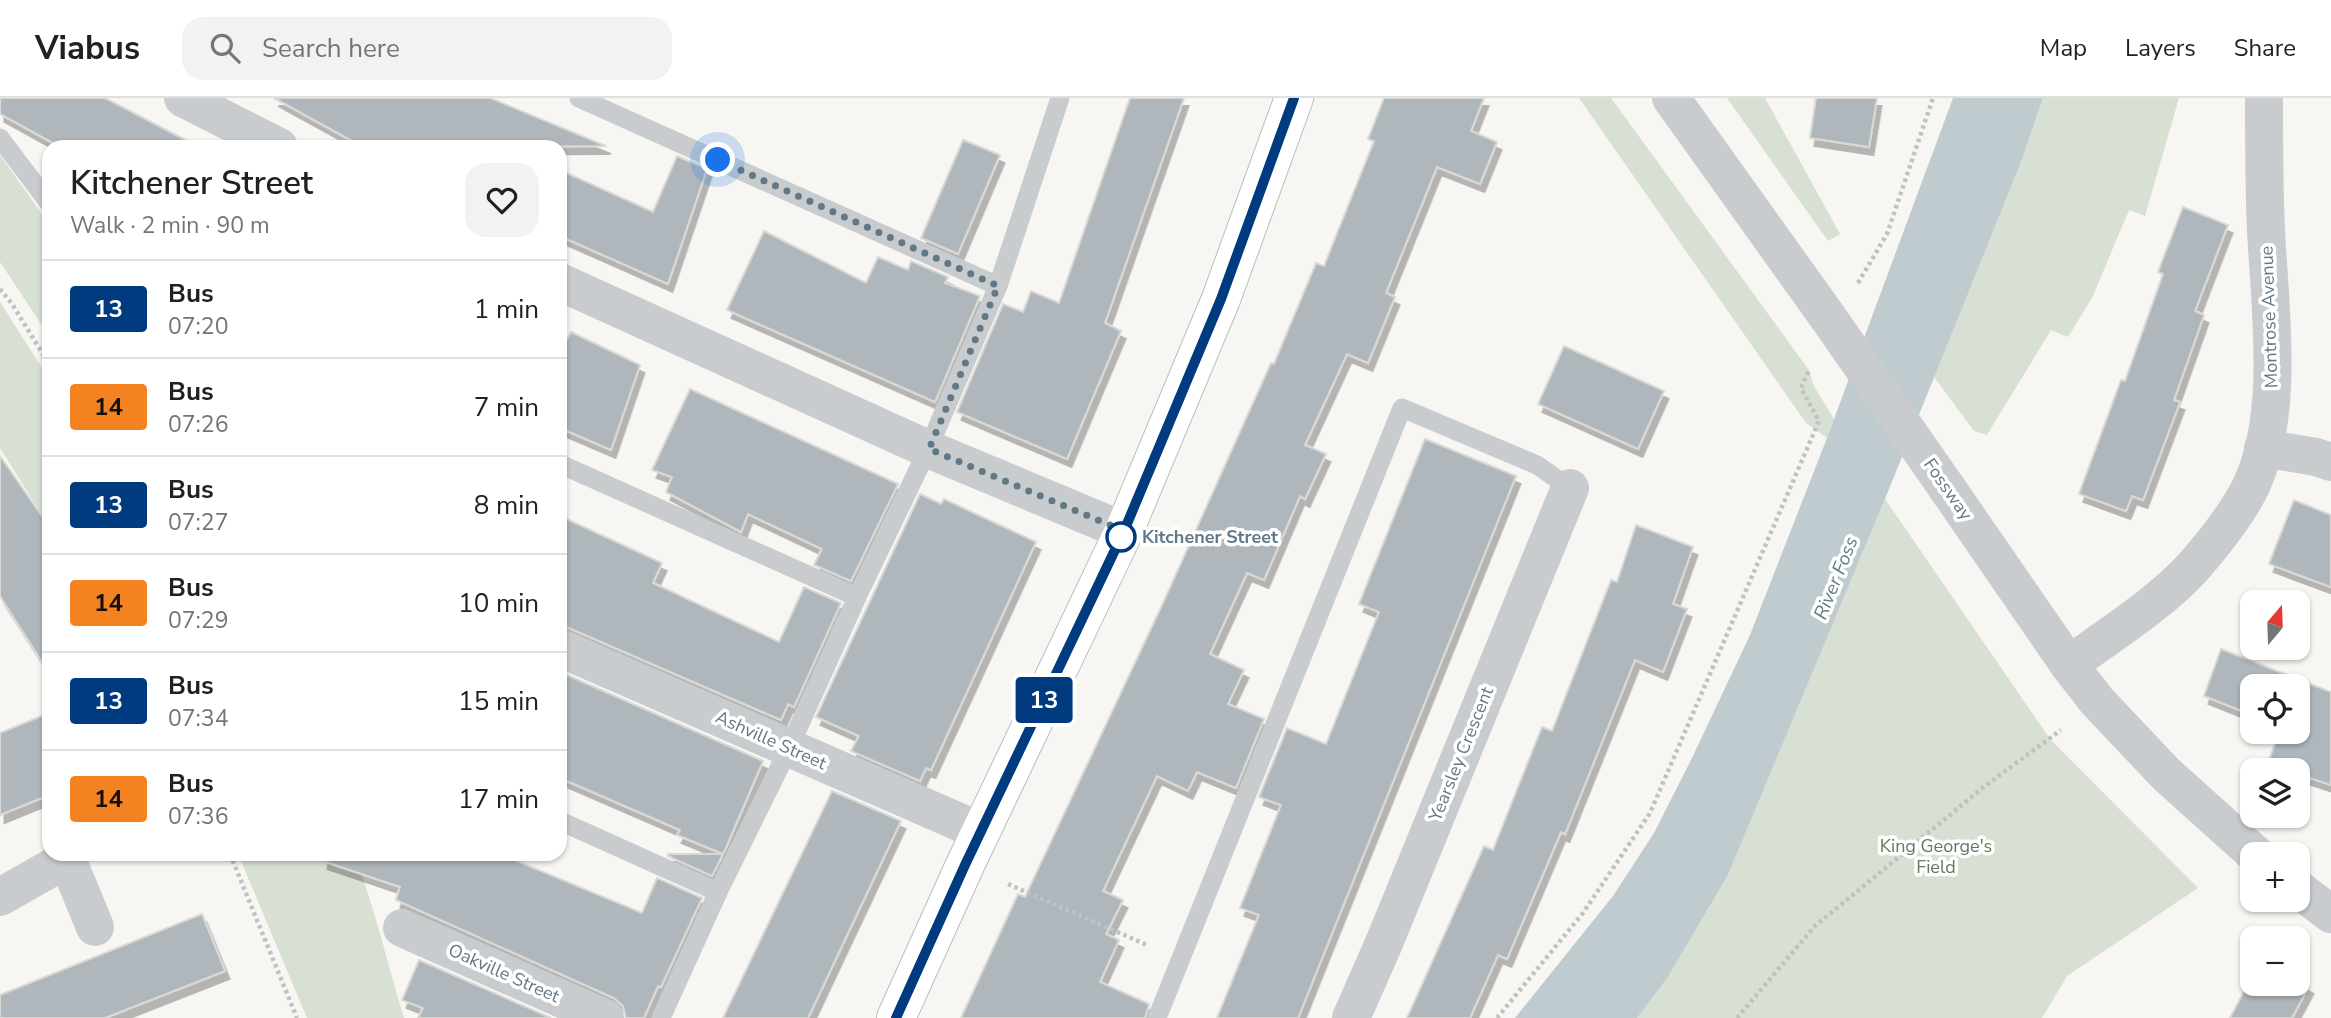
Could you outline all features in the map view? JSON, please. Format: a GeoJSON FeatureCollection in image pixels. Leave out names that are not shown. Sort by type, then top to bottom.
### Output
{"type":"FeatureCollection","features":[{"type":"Feature","properties":{"kind":"street"},"geometry":{"type":"LineString","coordinates":[[183,98],[265,140]]}},
{"type":"Feature","properties":{"kind":"street"},"geometry":{"type":"LineString","coordinates":[[896,1018],[1124,531],[1221,299],[1294,98]]}},
{"type":"Feature","properties":{"kind":"street","name":"Fossway"},"geometry":{"type":"LineString","coordinates":[[1671,98],[1827,316],[2069,665],[2097,701],[2166,774],[2242,842]]}},
{"type":"Feature","properties":{"kind":"street","name":"Montrose Avenue"},"geometry":{"type":"LineString","coordinates":[[2069,665],[2174,586],[2223,530],[2250,488],[2263,448],[2270,405],[2272,355],[2264,198],[2264,98]]}},
{"type":"Feature","properties":{"kind":"street"},"geometry":{"type":"LineString","coordinates":[[567,285],[929,449],[1124,531]]}},
{"type":"Feature","properties":{"kind":"street"},"geometry":{"type":"LineString","coordinates":[[2263,448],[2331,462]]}},
{"type":"Feature","properties":{"kind":"street","name":"Yearsley Crescent"},"geometry":{"type":"LineString","coordinates":[[1351,1018],[1570,488]]}},
{"type":"Feature","properties":{"kind":"street","name":"Ashville Street"},"geometry":{"type":"LineString","coordinates":[[567,651],[789,748],[974,849]]}},
{"type":"Feature","properties":{"kind":"street"},"geometry":{"type":"LineString","coordinates":[[0,897],[61,861]]}},
{"type":"Feature","properties":{"kind":"street"},"geometry":{"type":"LineString","coordinates":[[70,861],[95,927]]}},
{"type":"Feature","properties":{"kind":"street"},"geometry":{"type":"LineString","coordinates":[[2310,898],[2331,914]]}},
{"type":"Feature","properties":{"kind":"street","name":"Oakville Street"},"geometry":{"type":"LineString","coordinates":[[402,928],[606,1018]]}},
{"type":"Feature","properties":{"kind":"lane"},"geometry":{"type":"LineString","coordinates":[[579,98],[998,286]]}},
{"type":"Feature","properties":{"kind":"lane"},"geometry":{"type":"LineString","coordinates":[[661,1018],[718,892],[789,748],[857,597],[929,449],[998,286],[1060,98]]}},
{"type":"Feature","properties":{"kind":"lane"},"geometry":{"type":"LineString","coordinates":[[0,138],[42,194]]}},
{"type":"Feature","properties":{"kind":"lane"},"geometry":{"type":"LineString","coordinates":[[1157,1018],[1402,408],[1537,465],[1570,488]]}},
{"type":"Feature","properties":{"kind":"lane"},"geometry":{"type":"LineString","coordinates":[[567,467],[857,597]]}},
{"type":"Feature","properties":{"kind":"lane"},"geometry":{"type":"LineString","coordinates":[[567,824],[718,892]]}},
{"type":"Feature","properties":{"kind":"path"},"geometry":{"type":"LineString","coordinates":[[1854,291],[1886,234],[1933,98]]}},
{"type":"Feature","properties":{"kind":"path"},"geometry":{"type":"LineString","coordinates":[[0,289],[42,353]]}},
{"type":"Feature","properties":{"kind":"path"},"geometry":{"type":"LineString","coordinates":[[1497,1018],[1583,913],[1650,813],[1819,421],[1801,388],[1815,359]]}},
{"type":"Feature","properties":{"kind":"path"},"geometry":{"type":"LineString","coordinates":[[1737,1018],[1815,926],[1985,786],[2050,739]]}},
{"type":"Feature","properties":{"kind":"path"},"geometry":{"type":"LineString","coordinates":[[974,849],[1181,960]]}},
{"type":"Feature","properties":{"kind":"path"},"geometry":{"type":"LineString","coordinates":[[233,861],[297,1018]]}},
{"type":"Feature","properties":{"kind":"green space"},"geometry":{"type":"Polygon","coordinates":[[[1579,98],[1611,98],[1809,370],[1814,386],[1834,419],[1827,438],[1806,423],[1579,98]]]}},
{"type":"Feature","properties":{"kind":"green space"},"geometry":{"type":"Polygon","coordinates":[[[1727,98],[1765,98],[1840,234],[1828,241],[1727,98]]]}},
{"type":"Feature","properties":{"kind":"green space"},"geometry":{"type":"Polygon","coordinates":[[[2043,98],[2179,98],[2145,216],[2129,210],[2092,298],[2068,337],[2051,330],[1987,435],[1974,431],[1934,377],[2021,162],[2043,98]]]}},
{"type":"Feature","properties":{"kind":"green space"},"geometry":{"type":"Polygon","coordinates":[[[0,155],[42,214],[42,325],[0,262],[0,155]]]}},
{"type":"Feature","properties":{"kind":"green space"},"geometry":{"type":"Polygon","coordinates":[[[0,302],[42,368],[42,515],[0,448],[0,302]]]}},
{"type":"Feature","properties":{"kind":"green space","name":"King George's Field"},"geometry":{"type":"Polygon","coordinates":[[[1885,499],[2050,739],[2198,888],[2067,976],[2042,1018],[1637,1018],[1668,977],[1728,875],[1885,499]]]}},
{"type":"Feature","properties":{"kind":"green space"},"geometry":{"type":"Polygon","coordinates":[[[241,861],[356,861],[375,915],[404,1018],[307,1018],[241,861]]]}},
{"type":"Feature","properties":{"kind":"water","name":"River Foss"},"geometry":{"type":"Polygon","coordinates":[[[1953,98],[2043,98],[2021,162],[1885,499],[1728,875],[1668,977],[1637,1018],[1515,1018],[1613,896],[1654,833],[1692,758],[1750,635],[1827,438],[1953,98]]]}},
{"type":"Feature","properties":{"kind":"building"},"geometry":{"type":"Polygon","coordinates":[[[0,98],[105,98],[186,140],[47,140],[0,114],[0,98]]]}},
{"type":"Feature","properties":{"kind":"building"},"geometry":{"type":"Polygon","coordinates":[[[274,98],[490,98],[606,146],[567,146],[567,140],[350,140],[274,98]]]}},
{"type":"Feature","properties":{"kind":"building"},"geometry":{"type":"Polygon","coordinates":[[[1130,98],[1184,98],[1105,323],[1121,331],[1067,459],[957,412],[1003,304],[1023,312],[1031,291],[1059,303],[1130,98]]]}},
{"type":"Feature","properties":{"kind":"building"},"geometry":{"type":"Polygon","coordinates":[[[1384,98],[1484,98],[1471,131],[1497,142],[1480,184],[1437,167],[1386,293],[1395,297],[1368,363],[1347,354],[1305,445],[1326,454],[1305,499],[1300,496],[1264,580],[1247,573],[1210,654],[1244,670],[1228,704],[1264,719],[1236,788],[1197,772],[1188,791],[1157,776],[1103,891],[1123,900],[1106,934],[1119,940],[1100,982],[1149,1004],[1145,1018],[961,1018],[1018,894],[1025,897],[1164,601],[1271,363],[1274,364],[1316,263],[1324,266],[1374,141],[1368,139],[1384,98]]]}},
{"type":"Feature","properties":{"kind":"building"},"geometry":{"type":"Polygon","coordinates":[[[1816,98],[1877,98],[1869,147],[1810,138],[1816,98]]]}},
{"type":"Feature","properties":{"kind":"building"},"geometry":{"type":"Polygon","coordinates":[[[963,140],[1000,155],[958,254],[921,238],[963,140]]]}},
{"type":"Feature","properties":{"kind":"building"},"geometry":{"type":"Polygon","coordinates":[[[677,156],[707,169],[668,284],[567,239],[567,173],[653,212],[677,156]]]}},
{"type":"Feature","properties":{"kind":"building"},"geometry":{"type":"Polygon","coordinates":[[[2183,207],[2228,225],[2195,311],[2204,315],[2174,400],[2180,402],[2143,500],[2132,496],[2126,511],[2079,494],[2121,380],[2125,381],[2163,274],[2158,272],[2183,207]]]}},
{"type":"Feature","properties":{"kind":"building"},"geometry":{"type":"Polygon","coordinates":[[[764,231],[866,283],[878,257],[908,270],[911,261],[948,277],[945,283],[980,296],[935,402],[727,310],[764,231]]]}},
{"type":"Feature","properties":{"kind":"building"},"geometry":{"type":"Polygon","coordinates":[[[571,332],[640,365],[611,450],[567,431],[567,340],[571,332]]]}},
{"type":"Feature","properties":{"kind":"building"},"geometry":{"type":"Polygon","coordinates":[[[1564,346],[1664,391],[1638,449],[1538,404],[1564,346]]]}},
{"type":"Feature","properties":{"kind":"building"},"geometry":{"type":"Polygon","coordinates":[[[690,389],[898,484],[851,581],[814,565],[822,549],[748,514],[741,532],[666,492],[672,477],[652,470],[690,389]]]}},
{"type":"Feature","properties":{"kind":"building"},"geometry":{"type":"Polygon","coordinates":[[[1425,439],[1516,476],[1298,1018],[1217,1018],[1259,915],[1240,908],[1281,805],[1259,797],[1287,728],[1326,744],[1379,612],[1359,604],[1425,439]]]}},
{"type":"Feature","properties":{"kind":"building"},"geometry":{"type":"Polygon","coordinates":[[[0,456],[42,516],[42,662],[0,596],[0,456]]]}},
{"type":"Feature","properties":{"kind":"building"},"geometry":{"type":"Polygon","coordinates":[[[920,494],[941,504],[944,499],[1036,542],[931,770],[926,768],[920,781],[851,751],[859,736],[816,717],[920,494]]]}},
{"type":"Feature","properties":{"kind":"building"},"geometry":{"type":"Polygon","coordinates":[[[2294,500],[2331,515],[2331,587],[2269,564],[2294,500]]]}},
{"type":"Feature","properties":{"kind":"building"},"geometry":{"type":"Polygon","coordinates":[[[567,519],[662,563],[653,583],[779,642],[804,587],[841,603],[794,707],[788,704],[781,720],[569,628],[567,519]]]}},
{"type":"Feature","properties":{"kind":"building"},"geometry":{"type":"Polygon","coordinates":[[[1636,525],[1693,547],[1673,604],[1687,609],[1663,672],[1635,660],[1565,834],[1561,832],[1507,959],[1498,955],[1470,1018],[1407,1018],[1484,846],[1493,850],[1542,727],[1552,731],[1611,580],[1617,582],[1636,525]]]}},
{"type":"Feature","properties":{"kind":"building"},"geometry":{"type":"Polygon","coordinates":[[[2221,649],[2240,656],[2240,660],[2249,660],[2285,674],[2240,674],[2240,710],[2204,696],[2221,649]]]}},
{"type":"Feature","properties":{"kind":"building"},"geometry":{"type":"Polygon","coordinates":[[[567,675],[763,761],[723,854],[677,835],[680,830],[567,781],[567,675]]]}},
{"type":"Feature","properties":{"kind":"building"},"geometry":{"type":"Polygon","coordinates":[[[2310,684],[2331,692],[2331,785],[2310,778],[2310,758],[2270,758],[2275,744],[2310,744],[2310,684]]]}},
{"type":"Feature","properties":{"kind":"building"},"geometry":{"type":"Polygon","coordinates":[[[42,716],[42,798],[0,815],[0,733],[42,716]]]}},
{"type":"Feature","properties":{"kind":"building"},"geometry":{"type":"Polygon","coordinates":[[[832,791],[901,821],[808,1018],[723,1018],[832,791]]]}},
{"type":"Feature","properties":{"kind":"building"},"geometry":{"type":"Polygon","coordinates":[[[668,854],[723,854],[712,876],[668,856],[668,854]]]}},
{"type":"Feature","properties":{"kind":"building"},"geometry":{"type":"Polygon","coordinates":[[[323,861],[517,861],[642,913],[657,878],[702,898],[644,1018],[626,1018],[623,1006],[614,998],[396,900],[400,887],[323,861]]]}},
{"type":"Feature","properties":{"kind":"building"},"geometry":{"type":"Polygon","coordinates":[[[202,914],[225,971],[105,1018],[0,1018],[0,995],[202,914]]]}},
{"type":"Feature","properties":{"kind":"building"},"geometry":{"type":"Polygon","coordinates":[[[419,960],[551,1018],[418,1018],[423,1008],[402,1000],[419,960]]]}},
{"type":"Feature","properties":{"kind":"building"},"geometry":{"type":"Polygon","coordinates":[[[2242,996],[2304,996],[2292,1018],[2230,1018],[2242,996]]]}},
{"type":"Feature","properties":{"kind":"bus line","name":"13"},"geometry":{"type":"LineString","coordinates":[[896,1018],[965,865],[1124,531],[1221,299],[1294,98]]}},
{"type":"Feature","properties":{"kind":"place","name":"Kitchener Street"},"geometry":{"type":"Point","coordinates":[1121,537]}},
{"type":"Feature","properties":{"kind":"route"},"geometry":{"type":"LineString","coordinates":[[718,160],[998,286],[929,449],[1124,531],[1121,537]]}}]}
